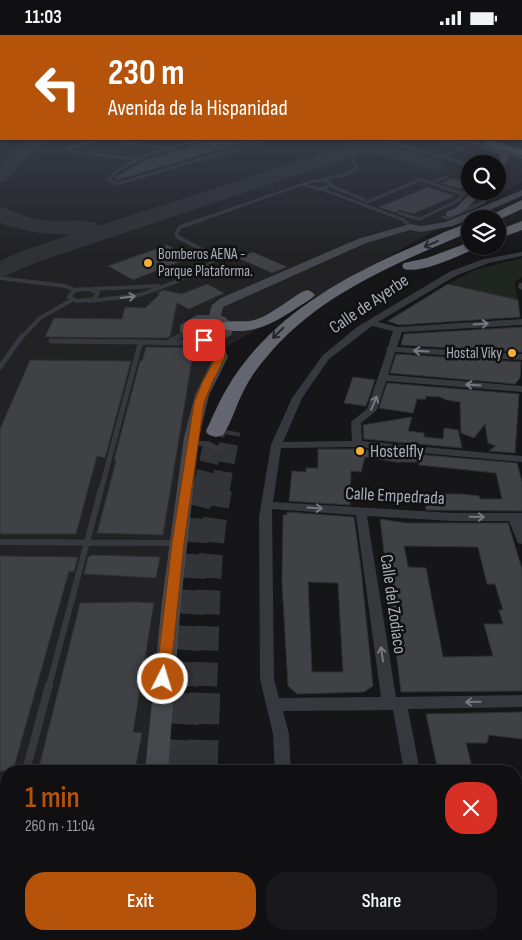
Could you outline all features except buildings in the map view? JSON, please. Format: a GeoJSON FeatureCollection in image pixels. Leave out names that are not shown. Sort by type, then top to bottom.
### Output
{"type":"FeatureCollection","features":[{"type":"Feature","properties":{"kind":"highway"},"geometry":{"type":"LineString","coordinates":[[506,211],[522,204]]}},
{"type":"Feature","properties":{"kind":"highway"},"geometry":{"type":"LineString","coordinates":[[506,223],[522,216]]}},
{"type":"Feature","properties":{"kind":"highway"},"geometry":{"type":"LineString","coordinates":[[461,225],[330,293],[282,329],[254,359],[237,384],[223,409],[223,431],[268,362],[295,333],[334,304],[409,266],[461,243]]}},
{"type":"Feature","properties":{"kind":"highway"},"geometry":{"type":"LineString","coordinates":[[506,232],[522,225]]}},
{"type":"Feature","properties":{"kind":"highway"},"geometry":{"type":"LineString","coordinates":[[409,266],[432,261],[461,250]]}},
{"type":"Feature","properties":{"kind":"highway"},"geometry":{"type":"LineString","coordinates":[[228,326],[251,326],[265,322],[298,299],[372,266],[392,260]]}},
{"type":"Feature","properties":{"kind":"street"},"geometry":{"type":"LineString","coordinates":[[490,210],[522,193]]}},
{"type":"Feature","properties":{"kind":"street"},"geometry":{"type":"LineString","coordinates":[[447,220],[460,210],[466,200]]}},
{"type":"Feature","properties":{"kind":"street"},"geometry":{"type":"LineString","coordinates":[[409,225],[410,220],[419,219],[433,223]]}},
{"type":"Feature","properties":{"kind":"street"},"geometry":{"type":"LineString","coordinates":[[214,318],[218,305],[225,300],[362,241],[409,225],[420,230],[433,223],[447,220],[461,221]]}},
{"type":"Feature","properties":{"kind":"street","name":"Calle de Ayerbe"},"geometry":{"type":"LineString","coordinates":[[283,765],[281,735],[267,679],[264,517],[276,445],[297,398],[326,357],[360,329],[454,273],[487,261],[522,254]]}},
{"type":"Feature","properties":{"kind":"street"},"geometry":{"type":"LineString","coordinates":[[214,318],[221,320],[228,326],[226,334],[209,339],[196,339],[186,332],[186,325],[195,320],[214,318]]}},
{"type":"Feature","properties":{"kind":"street"},"geometry":{"type":"LineString","coordinates":[[372,323],[398,330],[522,321]]}},
{"type":"Feature","properties":{"kind":"street"},"geometry":{"type":"LineString","coordinates":[[357,444],[356,422],[372,410],[384,378],[390,349],[398,330]]}},
{"type":"Feature","properties":{"kind":"street"},"geometry":{"type":"LineString","coordinates":[[156,765],[164,661],[192,443],[199,403],[221,357],[209,339]]}},
{"type":"Feature","properties":{"kind":"street"},"geometry":{"type":"LineString","coordinates":[[390,349],[522,357]]}},
{"type":"Feature","properties":{"kind":"street"},"geometry":{"type":"LineString","coordinates":[[384,378],[522,389]]}},
{"type":"Feature","properties":{"kind":"street"},"geometry":{"type":"LineString","coordinates":[[276,445],[357,444],[522,459]]}},
{"type":"Feature","properties":{"kind":"street","name":"Calle Empedrada"},"geometry":{"type":"LineString","coordinates":[[266,505],[452,517],[518,517]]}},
{"type":"Feature","properties":{"kind":"street","name":"Calle del Zodíaco"},"geometry":{"type":"LineString","coordinates":[[360,512],[394,702],[410,765]]}},
{"type":"Feature","properties":{"kind":"street"},"geometry":{"type":"LineString","coordinates":[[518,517],[522,541]]}},
{"type":"Feature","properties":{"kind":"street"},"geometry":{"type":"LineString","coordinates":[[274,705],[522,701]]}},
{"type":"Feature","properties":{"kind":"lane"},"geometry":{"type":"LineString","coordinates":[[116,170],[108,179],[116,184],[163,170]]}},
{"type":"Feature","properties":{"kind":"lane"},"geometry":{"type":"LineString","coordinates":[[0,367],[38,320],[72,300],[90,301],[133,297],[150,292],[204,269],[212,262],[210,254],[178,237],[176,234],[180,227],[275,193],[306,183],[343,175],[354,170]]}},
{"type":"Feature","properties":{"kind":"lane"},"geometry":{"type":"LineString","coordinates":[[275,193],[319,188],[332,184],[343,175]]}},
{"type":"Feature","properties":{"kind":"lane"},"geometry":{"type":"LineString","coordinates":[[430,183],[446,177]]}},
{"type":"Feature","properties":{"kind":"lane"},"geometry":{"type":"LineString","coordinates":[[416,179],[461,193]]}},
{"type":"Feature","properties":{"kind":"lane"},"geometry":{"type":"LineString","coordinates":[[321,180],[367,201],[419,219],[457,201],[461,197]]}},
{"type":"Feature","properties":{"kind":"lane"},"geometry":{"type":"LineString","coordinates":[[367,201],[420,180]]}},
{"type":"Feature","properties":{"kind":"lane"},"geometry":{"type":"LineString","coordinates":[[306,183],[306,187],[310,188]]}},
{"type":"Feature","properties":{"kind":"lane"},"geometry":{"type":"LineString","coordinates":[[319,188],[403,219],[409,225]]}},
{"type":"Feature","properties":{"kind":"lane"},"geometry":{"type":"LineString","coordinates":[[447,220],[484,200]]}},
{"type":"Feature","properties":{"kind":"lane"},"geometry":{"type":"LineString","coordinates":[[0,278],[64,286],[75,290],[143,288],[165,285]]}},
{"type":"Feature","properties":{"kind":"lane"},"geometry":{"type":"LineString","coordinates":[[90,301],[98,295],[93,289]]}},
{"type":"Feature","properties":{"kind":"lane"},"geometry":{"type":"LineString","coordinates":[[72,300],[70,294],[75,290]]}},
{"type":"Feature","properties":{"kind":"lane"},"geometry":{"type":"LineString","coordinates":[[164,342],[175,340],[186,332]]}},
{"type":"Feature","properties":{"kind":"lane"},"geometry":{"type":"LineString","coordinates":[[50,341],[175,343],[209,339]]}},
{"type":"Feature","properties":{"kind":"lane"},"geometry":{"type":"LineString","coordinates":[[28,765],[140,344],[146,342]]}},
{"type":"Feature","properties":{"kind":"lane"},"geometry":{"type":"LineString","coordinates":[[192,443],[209,444],[221,451]]}},
{"type":"Feature","properties":{"kind":"lane"},"geometry":{"type":"LineString","coordinates":[[0,542],[178,543]]}},
{"type":"Feature","properties":{"kind":"shaded area"},"geometry":{"type":"Polygon","coordinates":[[[0,170],[461,170],[461,200],[490,200],[472,210],[461,210],[461,216],[211,355],[149,765],[0,765],[0,170]]]}},
{"type":"Feature","properties":{"kind":"shaded area"},"geometry":{"type":"Polygon","coordinates":[[[506,170],[522,170],[522,182],[506,191],[506,170]]]}},
{"type":"Feature","properties":{"kind":"shaded area"},"geometry":{"type":"Polygon","coordinates":[[[522,258],[522,277],[514,282],[518,300],[448,284],[475,270],[522,258]]]}},
{"type":"Feature","properties":{"kind":"taxiway"},"geometry":{"type":"LineString","coordinates":[[0,177],[6,170]]}},
{"type":"Feature","properties":{"kind":"taxiway"},"geometry":{"type":"LineString","coordinates":[[0,270],[31,256],[291,170]]}},
{"type":"Feature","properties":{"kind":"taxiway"},"geometry":{"type":"LineString","coordinates":[[0,214],[21,223],[43,227],[88,228]]}},
{"type":"Feature","properties":{"kind":"tunnel"},"geometry":{"type":"LineString","coordinates":[[202,490],[216,431]]}},
{"type":"Feature","properties":{"kind":"tunnel"},"geometry":{"type":"LineString","coordinates":[[220,490],[231,431]]}},
{"type":"Feature","properties":{"kind":"tunnel"},"geometry":{"type":"LineString","coordinates":[[186,686],[198,507],[202,489]]}},
{"type":"Feature","properties":{"kind":"tunnel"},"geometry":{"type":"LineString","coordinates":[[205,686],[210,562],[220,489]]}},
{"type":"Feature","properties":{"kind":"tunnel"},"geometry":{"type":"LineString","coordinates":[[180,765],[186,685]]}},
{"type":"Feature","properties":{"kind":"tunnel"},"geometry":{"type":"LineString","coordinates":[[202,765],[205,685]]}},
{"type":"Feature","properties":{"kind":"place","name":"Bomberos AENA - Parque Plataforma."},"geometry":{"type":"Point","coordinates":[148,263]}},
{"type":"Feature","properties":{"kind":"place","name":"Hostal Viky"},"geometry":{"type":"Point","coordinates":[512,353]}},
{"type":"Feature","properties":{"kind":"place","name":"Hostelfly"},"geometry":{"type":"Point","coordinates":[360,451]}},
{"type":"Feature","properties":{"kind":"route"},"geometry":{"type":"LineString","coordinates":[[163,679],[178,543],[199,403],[221,357],[214,339],[204,340]]}}]}
